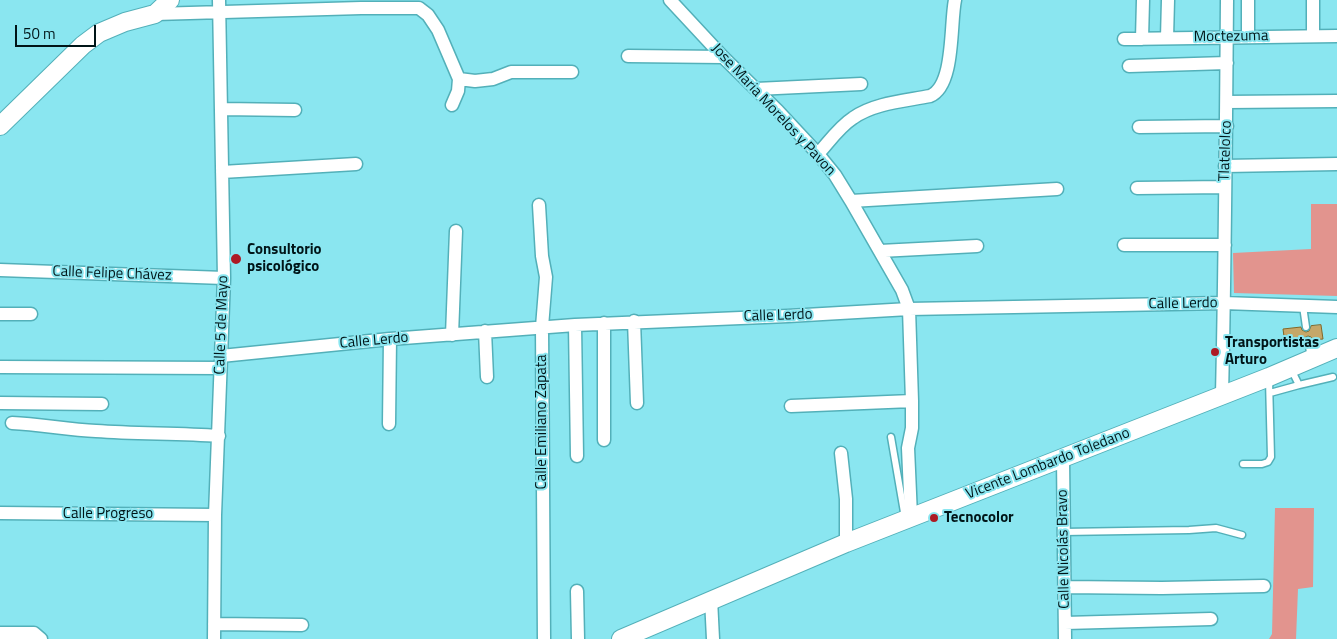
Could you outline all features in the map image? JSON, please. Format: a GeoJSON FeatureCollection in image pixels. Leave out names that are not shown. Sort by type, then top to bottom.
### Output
{"type":"FeatureCollection","features":[{"type":"Feature","properties":{"kind":"main road"},"geometry":{"type":"LineString","coordinates":[[0,126],[84,45],[99,33],[125,22],[155,14],[170,0]]}},
{"type":"Feature","properties":{"kind":"main road","name":"Vicente Lombardo Toledano"},"geometry":{"type":"LineString","coordinates":[[621,639],[711,599],[908,518],[1222,396],[1269,385],[1291,368],[1337,348]]}},
{"type":"Feature","properties":{"kind":"street","name":"Jose Maria Morelos y Pavon"},"geometry":{"type":"LineString","coordinates":[[670,0],[818,154],[851,201],[902,290],[909,309],[912,401],[912,428],[908,448],[908,518]]}},
{"type":"Feature","properties":{"kind":"street"},"geometry":{"type":"LineString","coordinates":[[818,154],[841,127],[853,117],[868,109],[930,96],[938,91],[944,81],[948,66],[955,0]]}},
{"type":"Feature","properties":{"kind":"street"},"geometry":{"type":"LineString","coordinates":[[1142,39],[1143,0]]}},
{"type":"Feature","properties":{"kind":"street"},"geometry":{"type":"LineString","coordinates":[[1167,38],[1168,0]]}},
{"type":"Feature","properties":{"kind":"street","name":"Tlatelolco"},"geometry":{"type":"LineString","coordinates":[[1222,396],[1227,126],[1227,0]]}},
{"type":"Feature","properties":{"kind":"street"},"geometry":{"type":"LineString","coordinates":[[1248,0],[1248,37]]}},
{"type":"Feature","properties":{"kind":"street"},"geometry":{"type":"LineString","coordinates":[[1313,0],[1313,36]]}},
{"type":"Feature","properties":{"kind":"street"},"geometry":{"type":"LineString","coordinates":[[155,14],[219,5],[403,4],[419,8],[428,15],[438,30],[459,79],[458,91],[452,105]]}},
{"type":"Feature","properties":{"kind":"street","name":"Calle 5 de Mayo"},"geometry":{"type":"LineString","coordinates":[[214,639],[215,514],[224,278],[219,5]]}},
{"type":"Feature","properties":{"kind":"street","name":"Moctezuma"},"geometry":{"type":"LineString","coordinates":[[1124,38],[1337,36]]}},
{"type":"Feature","properties":{"kind":"street"},"geometry":{"type":"LineString","coordinates":[[628,56],[723,57]]}},
{"type":"Feature","properties":{"kind":"street"},"geometry":{"type":"LineString","coordinates":[[1129,66],[1227,64]]}},
{"type":"Feature","properties":{"kind":"street"},"geometry":{"type":"LineString","coordinates":[[459,79],[475,81],[493,79],[511,72],[572,72]]}},
{"type":"Feature","properties":{"kind":"street"},"geometry":{"type":"LineString","coordinates":[[756,89],[862,84]]}},
{"type":"Feature","properties":{"kind":"street"},"geometry":{"type":"LineString","coordinates":[[1227,102],[1337,101]]}},
{"type":"Feature","properties":{"kind":"street"},"geometry":{"type":"LineString","coordinates":[[221,109],[295,110]]}},
{"type":"Feature","properties":{"kind":"street"},"geometry":{"type":"LineString","coordinates":[[1139,126],[1227,126]]}},
{"type":"Feature","properties":{"kind":"street"},"geometry":{"type":"LineString","coordinates":[[222,172],[356,164]]}},
{"type":"Feature","properties":{"kind":"street"},"geometry":{"type":"LineString","coordinates":[[1225,166],[1337,164]]}},
{"type":"Feature","properties":{"kind":"street"},"geometry":{"type":"LineString","coordinates":[[1137,188],[1225,186]]}},
{"type":"Feature","properties":{"kind":"street"},"geometry":{"type":"LineString","coordinates":[[851,201],[1057,189]]}},
{"type":"Feature","properties":{"kind":"street","name":"Calle Emiliano Zapata"},"geometry":{"type":"LineString","coordinates":[[539,205],[542,256],[546,277],[542,327],[544,639]]}},
{"type":"Feature","properties":{"kind":"street"},"geometry":{"type":"LineString","coordinates":[[452,335],[456,231]]}},
{"type":"Feature","properties":{"kind":"street"},"geometry":{"type":"LineString","coordinates":[[1124,245],[1225,244]]}},
{"type":"Feature","properties":{"kind":"street"},"geometry":{"type":"LineString","coordinates":[[880,250],[977,246]]}},
{"type":"Feature","properties":{"kind":"street","name":"Calle Felipe Chávez"},"geometry":{"type":"LineString","coordinates":[[0,270],[224,278]]}},
{"type":"Feature","properties":{"kind":"street","name":"Calle Lerdo"},"geometry":{"type":"LineString","coordinates":[[0,367],[221,362],[390,339],[634,321],[788,316],[909,309],[1224,303],[1337,307]]}},
{"type":"Feature","properties":{"kind":"street"},"geometry":{"type":"LineString","coordinates":[[0,314],[31,314]]}},
{"type":"Feature","properties":{"kind":"street"},"geometry":{"type":"LineString","coordinates":[[634,321],[637,403]]}},
{"type":"Feature","properties":{"kind":"street"},"geometry":{"type":"LineString","coordinates":[[604,323],[604,440]]}},
{"type":"Feature","properties":{"kind":"street"},"geometry":{"type":"LineString","coordinates":[[575,325],[577,456]]}},
{"type":"Feature","properties":{"kind":"street"},"geometry":{"type":"LineString","coordinates":[[485,331],[487,377]]}},
{"type":"Feature","properties":{"kind":"street"},"geometry":{"type":"LineString","coordinates":[[389,424],[390,339]]}},
{"type":"Feature","properties":{"kind":"street"},"geometry":{"type":"LineString","coordinates":[[791,406],[912,401]]}},
{"type":"Feature","properties":{"kind":"street"},"geometry":{"type":"LineString","coordinates":[[0,403],[102,404]]}},
{"type":"Feature","properties":{"kind":"street"},"geometry":{"type":"LineString","coordinates":[[12,424],[32,424],[88,431],[218,436]]}},
{"type":"Feature","properties":{"kind":"street"},"geometry":{"type":"LineString","coordinates":[[841,453],[846,499],[846,543]]}},
{"type":"Feature","properties":{"kind":"street","name":"Calle Nicolás Bravo"},"geometry":{"type":"LineString","coordinates":[[1063,458],[1065,639]]}},
{"type":"Feature","properties":{"kind":"street","name":"Calle Progreso"},"geometry":{"type":"LineString","coordinates":[[0,513],[215,514]]}},
{"type":"Feature","properties":{"kind":"street"},"geometry":{"type":"LineString","coordinates":[[1064,587],[1264,586]]}},
{"type":"Feature","properties":{"kind":"street"},"geometry":{"type":"LineString","coordinates":[[578,591],[578,639]]}},
{"type":"Feature","properties":{"kind":"street"},"geometry":{"type":"LineString","coordinates":[[711,599],[713,639]]}},
{"type":"Feature","properties":{"kind":"street"},"geometry":{"type":"LineString","coordinates":[[1065,623],[1211,619]]}},
{"type":"Feature","properties":{"kind":"street"},"geometry":{"type":"LineString","coordinates":[[214,624],[302,625]]}},
{"type":"Feature","properties":{"kind":"street"},"geometry":{"type":"LineString","coordinates":[[0,633],[34,632],[41,639]]}},
{"type":"Feature","properties":{"kind":"lane"},"geometry":{"type":"LineString","coordinates":[[1303,306],[1306,327]]}},
{"type":"Feature","properties":{"kind":"lane"},"geometry":{"type":"LineString","coordinates":[[1308,341],[1311,359]]}},
{"type":"Feature","properties":{"kind":"lane"},"geometry":{"type":"LineString","coordinates":[[1291,368],[1299,385]]}},
{"type":"Feature","properties":{"kind":"lane"},"geometry":{"type":"LineString","coordinates":[[1243,464],[1262,464],[1268,462],[1271,457],[1269,385],[1299,385],[1333,377]]}},
{"type":"Feature","properties":{"kind":"lane"},"geometry":{"type":"LineString","coordinates":[[892,437],[908,518]]}},
{"type":"Feature","properties":{"kind":"lane"},"geometry":{"type":"LineString","coordinates":[[1063,532],[1216,528],[1242,535]]}},
{"type":"Feature","properties":{"kind":"shaded area"},"geometry":{"type":"Polygon","coordinates":[[[1311,204],[1337,204],[1337,296],[1234,293],[1233,253],[1311,249],[1311,204]]]}},
{"type":"Feature","properties":{"kind":"shaded area"},"geometry":{"type":"Polygon","coordinates":[[[1275,508],[1314,508],[1313,587],[1298,589],[1296,639],[1269,639],[1272,634],[1275,508]]]}},
{"type":"Feature","properties":{"kind":"building"},"geometry":{"type":"Polygon","coordinates":[[[1321,325],[1323,339],[1313,340],[1308,336],[1304,338],[1303,342],[1285,344],[1283,329],[1301,327],[1306,332],[1309,331],[1311,326],[1321,325]]]}},
{"type":"Feature","properties":{"kind":"place","name":"Consultorio psicológico"},"geometry":{"type":"Point","coordinates":[236,259]}},
{"type":"Feature","properties":{"kind":"place","name":"Transportistas Arturo"},"geometry":{"type":"Point","coordinates":[1215,352]}},
{"type":"Feature","properties":{"kind":"place","name":"Tecnocolor"},"geometry":{"type":"Point","coordinates":[934,518]}}]}
